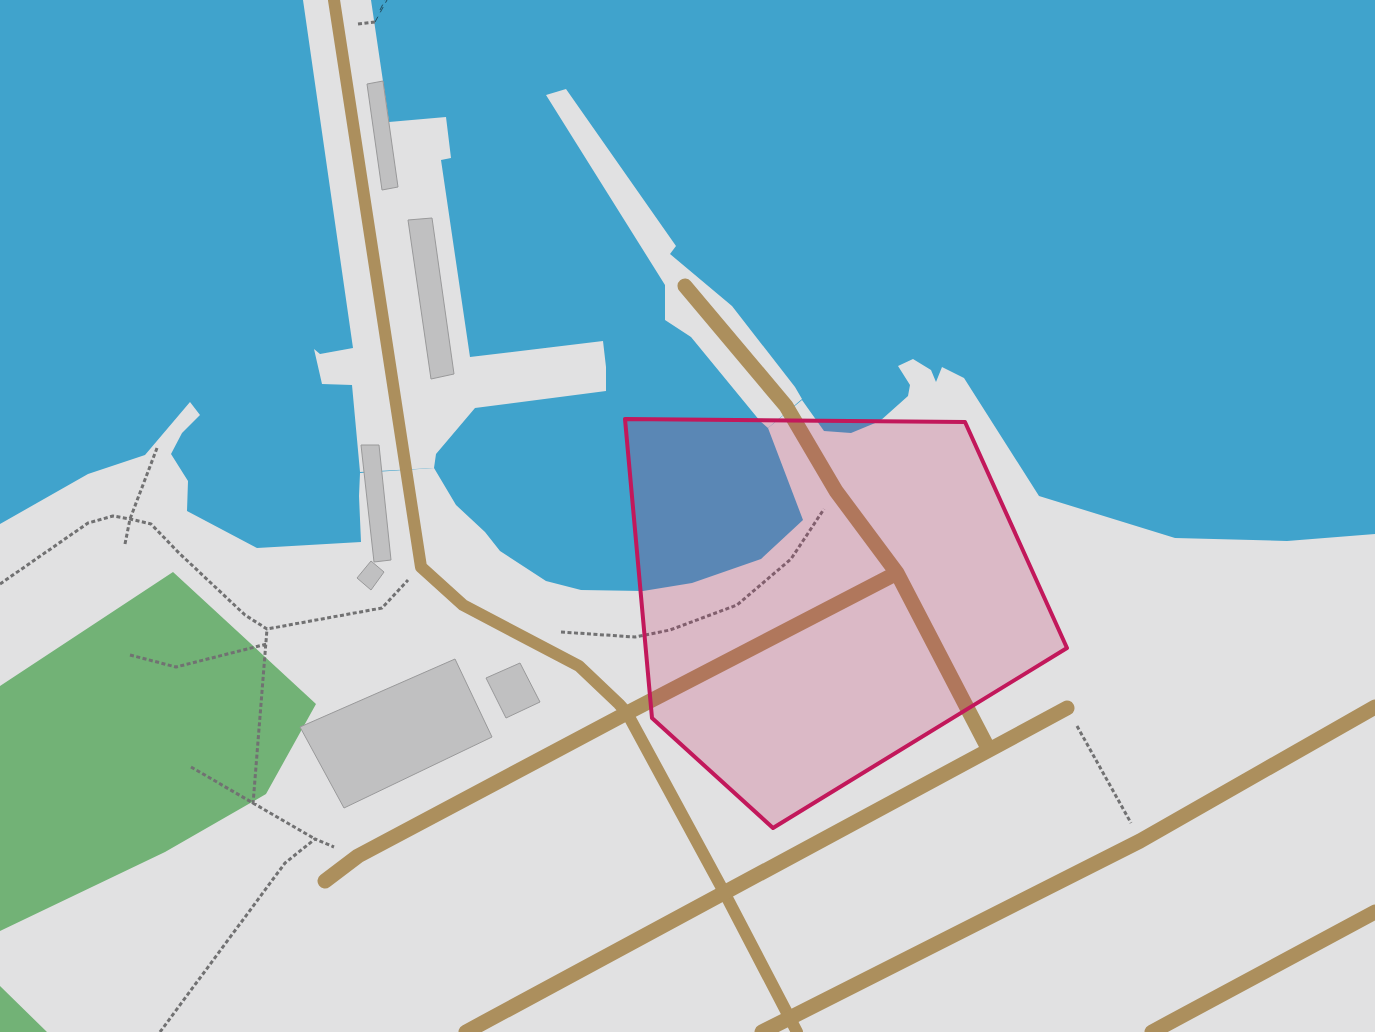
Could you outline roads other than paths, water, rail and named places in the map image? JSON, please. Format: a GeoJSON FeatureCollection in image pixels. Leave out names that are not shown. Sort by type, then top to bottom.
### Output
{"type":"FeatureCollection","features":[{"type":"Feature","properties":{"kind":"street"},"geometry":{"type":"LineString","coordinates":[[685,286],[786,406],[836,491],[897,573],[989,750]]}},
{"type":"Feature","properties":{"kind":"street"},"geometry":{"type":"LineString","coordinates":[[325,881],[358,856],[627,713],[897,573]]}},
{"type":"Feature","properties":{"kind":"street"},"geometry":{"type":"LineString","coordinates":[[762,1032],[1140,841],[1375,707]]}},
{"type":"Feature","properties":{"kind":"street"},"geometry":{"type":"LineString","coordinates":[[466,1032],[1067,708]]}},
{"type":"Feature","properties":{"kind":"street"},"geometry":{"type":"LineString","coordinates":[[1152,1032],[1375,912]]}},
{"type":"Feature","properties":{"kind":"lane"},"geometry":{"type":"LineString","coordinates":[[334,0],[421,567],[463,605],[579,666],[627,713],[797,1032]]}},
{"type":"Feature","properties":{"kind":"water"},"geometry":{"type":"Polygon","coordinates":[[[0,0],[1375,0],[1375,534],[1287,541],[1175,538],[1039,496],[964,378],[942,367],[936,382],[931,370],[913,359],[898,366],[910,385],[908,396],[880,421],[851,433],[824,431],[802,400],[768,428],[803,520],[761,559],[692,583],[643,591],[581,590],[546,581],[500,551],[485,532],[456,505],[434,468],[360,473],[361,542],[257,548],[187,511],[188,481],[171,454],[182,433],[200,415],[190,402],[145,455],[88,474],[0,524],[0,0]]]}}]}
